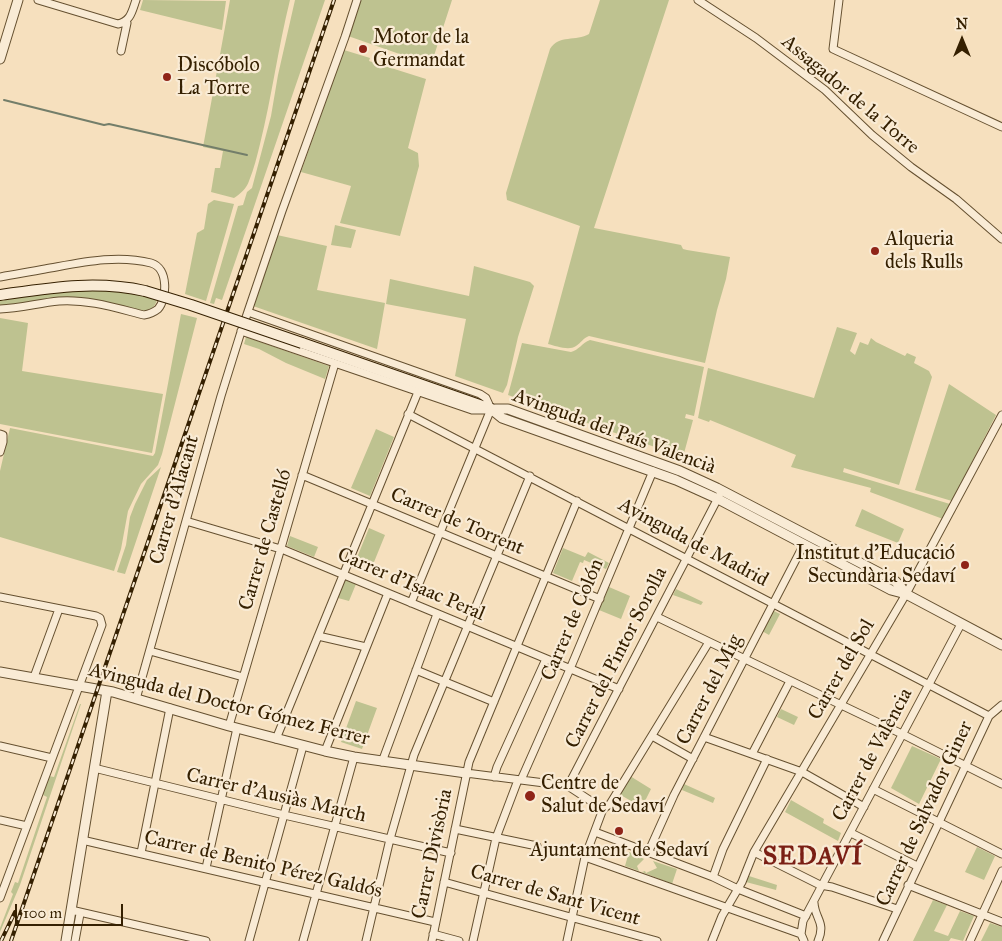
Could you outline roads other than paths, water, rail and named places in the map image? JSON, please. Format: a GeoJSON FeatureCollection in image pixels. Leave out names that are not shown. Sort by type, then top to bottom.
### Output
{"type":"FeatureCollection","features":[{"type":"Feature","properties":{"kind":"main road"},"geometry":{"type":"LineString","coordinates":[[0,295],[92,284],[120,286],[145,291],[490,409]]}},
{"type":"Feature","properties":{"kind":"street"},"geometry":{"type":"LineString","coordinates":[[0,59],[18,0]]}},
{"type":"Feature","properties":{"kind":"street"},"geometry":{"type":"LineString","coordinates":[[38,0],[118,24],[126,21],[132,14],[136,0]]}},
{"type":"Feature","properties":{"kind":"street","name":"Carrer d'Alacant"},"geometry":{"type":"LineString","coordinates":[[136,699],[241,331],[345,37],[356,0]]}},
{"type":"Feature","properties":{"kind":"street","name":"Assagador de la Torre"},"geometry":{"type":"LineString","coordinates":[[698,0],[756,38],[826,90],[872,135],[911,167],[956,199],[1002,239]]}},
{"type":"Feature","properties":{"kind":"street"},"geometry":{"type":"LineString","coordinates":[[839,0],[833,49],[1002,127]]}},
{"type":"Feature","properties":{"kind":"street"},"geometry":{"type":"LineString","coordinates":[[121,51],[126,21]]}},
{"type":"Feature","properties":{"kind":"street"},"geometry":{"type":"LineString","coordinates":[[0,278],[83,262],[107,260],[152,263],[160,269],[164,280],[160,306],[152,313],[144,315],[78,301],[60,301],[0,309]]}},
{"type":"Feature","properties":{"kind":"street","name":"Avinguda del País Valencià"},"geometry":{"type":"LineString","coordinates":[[248,312],[480,394],[486,398],[490,409],[502,418],[720,495],[804,544],[891,590],[906,594],[1002,645]]}},
{"type":"Feature","properties":{"kind":"street","name":"Avinguda del País Valencià"},"geometry":{"type":"LineString","coordinates":[[241,331],[472,410],[508,409],[663,465],[895,581],[906,594]]}},
{"type":"Feature","properties":{"kind":"street","name":"Carrer de Castelló"},"geometry":{"type":"LineString","coordinates":[[206,868],[243,677],[335,363]]}},
{"type":"Feature","properties":{"kind":"street"},"geometry":{"type":"LineString","coordinates":[[276,739],[418,392]]}},
{"type":"Feature","properties":{"kind":"street"},"geometry":{"type":"LineString","coordinates":[[411,603],[490,409]]}},
{"type":"Feature","properties":{"kind":"street","name":"Avinguda de Madrid"},"geometry":{"type":"LineString","coordinates":[[408,414],[990,716]]}},
{"type":"Feature","properties":{"kind":"street","name":"Carrer del Sol"},"geometry":{"type":"LineString","coordinates":[[712,941],[726,908],[742,882],[754,852],[906,594],[1002,417]]}},
{"type":"Feature","properties":{"kind":"street"},"geometry":{"type":"LineString","coordinates":[[0,452],[2,438]]}},
{"type":"Feature","properties":{"kind":"street"},"geometry":{"type":"LineString","coordinates":[[653,471],[656,467],[663,465]]}},
{"type":"Feature","properties":{"kind":"street","name":"Carrer de Colón"},"geometry":{"type":"LineString","coordinates":[[473,941],[496,838],[600,599],[653,471]]}},
{"type":"Feature","properties":{"kind":"street","name":"Carrer de Torrent"},"geometry":{"type":"LineString","coordinates":[[302,475],[600,599]]}},
{"type":"Feature","properties":{"kind":"street"},"geometry":{"type":"LineString","coordinates":[[366,941],[390,839],[410,766],[530,476]]}},
{"type":"Feature","properties":{"kind":"street","name":"Carrer del Pintor Sorolla"},"geometry":{"type":"LineString","coordinates":[[568,786],[720,495]]}},
{"type":"Feature","properties":{"kind":"street","name":"Carrer Divisòria"},"geometry":{"type":"LineString","coordinates":[[432,938],[469,762],[578,501]]}},
{"type":"Feature","properties":{"kind":"street","name":"Carrer d'Isaac Peral"},"geometry":{"type":"LineString","coordinates":[[186,521],[280,548],[619,689]]}},
{"type":"Feature","properties":{"kind":"street","name":"Carrer del Mig"},"geometry":{"type":"LineString","coordinates":[[648,853],[704,737],[804,544]]}},
{"type":"Feature","properties":{"kind":"street"},"geometry":{"type":"LineString","coordinates":[[325,751],[388,593]]}},
{"type":"Feature","properties":{"kind":"street"},"geometry":{"type":"LineString","coordinates":[[0,597],[96,616],[100,618],[102,625],[1,895]]}},
{"type":"Feature","properties":{"kind":"street"},"geometry":{"type":"LineString","coordinates":[[34,677],[60,609]]}},
{"type":"Feature","properties":{"kind":"street"},"geometry":{"type":"LineString","coordinates":[[382,762],[437,614]]}},
{"type":"Feature","properties":{"kind":"street"},"geometry":{"type":"LineString","coordinates":[[657,617],[1002,784]]}},
{"type":"Feature","properties":{"kind":"street","name":"Carrer de València"},"geometry":{"type":"LineString","coordinates":[[819,941],[820,921],[810,915],[814,902],[961,624]]}},
{"type":"Feature","properties":{"kind":"street"},"geometry":{"type":"LineString","coordinates":[[318,636],[366,647]]}},
{"type":"Feature","properties":{"kind":"street"},"geometry":{"type":"LineString","coordinates":[[567,941],[585,857],[603,809],[610,804],[709,642]]}},
{"type":"Feature","properties":{"kind":"street"},"geometry":{"type":"LineString","coordinates":[[150,651],[243,677]]}},
{"type":"Feature","properties":{"kind":"street"},"geometry":{"type":"LineString","coordinates":[[494,777],[546,659]]}},
{"type":"Feature","properties":{"kind":"street"},"geometry":{"type":"LineString","coordinates":[[416,670],[494,702]]}},
{"type":"Feature","properties":{"kind":"street","name":"Avinguda del Doctor Gómez Ferrer"},"geometry":{"type":"LineString","coordinates":[[0,672],[107,691],[276,739],[354,757],[568,786]]}},
{"type":"Feature","properties":{"kind":"street"},"geometry":{"type":"LineString","coordinates":[[752,754],[790,681]]}},
{"type":"Feature","properties":{"kind":"street"},"geometry":{"type":"LineString","coordinates":[[66,941],[107,691]]}},
{"type":"Feature","properties":{"kind":"street","name":"Carrer de Salvador Giner"},"geometry":{"type":"LineString","coordinates":[[882,941],[965,765],[990,716],[1002,705]]}},
{"type":"Feature","properties":{"kind":"street"},"geometry":{"type":"LineString","coordinates":[[141,853],[170,708]]}},
{"type":"Feature","properties":{"kind":"street"},"geometry":{"type":"LineString","coordinates":[[652,736],[693,759]]}},
{"type":"Feature","properties":{"kind":"street"},"geometry":{"type":"LineString","coordinates":[[704,737],[802,772],[864,807]]}},
{"type":"Feature","properties":{"kind":"street"},"geometry":{"type":"LineString","coordinates":[[0,746],[52,758]]}},
{"type":"Feature","properties":{"kind":"street"},"geometry":{"type":"LineString","coordinates":[[249,941],[303,746]]}},
{"type":"Feature","properties":{"kind":"street"},"geometry":{"type":"LineString","coordinates":[[303,941],[354,757]]}},
{"type":"Feature","properties":{"kind":"street"},"geometry":{"type":"LineString","coordinates":[[713,876],[723,849],[767,759]]}},
{"type":"Feature","properties":{"kind":"street","name":"Carrer d'Ausiàs March"},"geometry":{"type":"LineString","coordinates":[[94,768],[334,827],[451,853]]}},
{"type":"Feature","properties":{"kind":"street"},"geometry":{"type":"LineString","coordinates":[[568,786],[603,809]]}},
{"type":"Feature","properties":{"kind":"street"},"geometry":{"type":"LineString","coordinates":[[874,789],[1002,854]]}},
{"type":"Feature","properties":{"kind":"street"},"geometry":{"type":"LineString","coordinates":[[0,820],[27,826]]}},
{"type":"Feature","properties":{"kind":"street"},"geometry":{"type":"LineString","coordinates":[[455,829],[537,846]]}},
{"type":"Feature","properties":{"kind":"street"},"geometry":{"type":"LineString","coordinates":[[585,857],[802,937],[803,921],[810,915],[738,889],[713,876],[595,832]]}},
{"type":"Feature","properties":{"kind":"street"},"geometry":{"type":"LineString","coordinates":[[851,832],[917,866]]}},
{"type":"Feature","properties":{"kind":"street","name":"Carrer de Benito Pérez Galdós"},"geometry":{"type":"LineString","coordinates":[[82,840],[436,922]]}},
{"type":"Feature","properties":{"kind":"street"},"geometry":{"type":"LineString","coordinates":[[754,852],[823,886],[832,887],[897,909]]}},
{"type":"Feature","properties":{"kind":"street"},"geometry":{"type":"LineString","coordinates":[[970,941],[1002,871]]}},
{"type":"Feature","properties":{"kind":"street","name":"Carrer de Sant Vicent"},"geometry":{"type":"LineString","coordinates":[[444,882],[572,917],[625,936],[657,941]]}},
{"type":"Feature","properties":{"kind":"street"},"geometry":{"type":"LineString","coordinates":[[908,885],[1002,922]]}},
{"type":"Feature","properties":{"kind":"street"},"geometry":{"type":"LineString","coordinates":[[70,910],[206,941]]}},
{"type":"Feature","properties":{"kind":"street"},"geometry":{"type":"LineString","coordinates":[[75,941],[78,918],[82,913]]}},
{"type":"Feature","properties":{"kind":"street"},"geometry":{"type":"LineString","coordinates":[[432,938],[459,941]]}},
{"type":"Feature","properties":{"kind":"waterway"},"geometry":{"type":"LineString","coordinates":[[4,100],[104,125],[109,124],[247,155]]}},
{"type":"Feature","properties":{"kind":"railway"},"geometry":{"type":"LineString","coordinates":[[11,941],[334,0]]}},
{"type":"Feature","properties":{"kind":"railway"},"geometry":{"type":"LineString","coordinates":[[1,941],[15,912]]}},
{"type":"Feature","properties":{"kind":"place","name":"Motor de la Germandat"},"geometry":{"type":"Point","coordinates":[363,49]}},
{"type":"Feature","properties":{"kind":"place","name":"Discóbolo La Torre"},"geometry":{"type":"Point","coordinates":[167,77]}},
{"type":"Feature","properties":{"kind":"place","name":"Alqueria dels Rulls"},"geometry":{"type":"Point","coordinates":[875,251]}},
{"type":"Feature","properties":{"kind":"place","name":"Institut d'Educació Secundària Sedaví"},"geometry":{"type":"Point","coordinates":[965,565]}},
{"type":"Feature","properties":{"kind":"place","name":"Centre de Salut de Sedaví"},"geometry":{"type":"Point","coordinates":[530,796]}},
{"type":"Feature","properties":{"kind":"place","name":"Ajuntament de Sedaví"},"geometry":{"type":"Point","coordinates":[619,831]}},
{"type":"Feature","properties":{"kind":"district","name":"SEDAVÍ"},"geometry":{"type":"Point","coordinates":[813,858]}}]}
